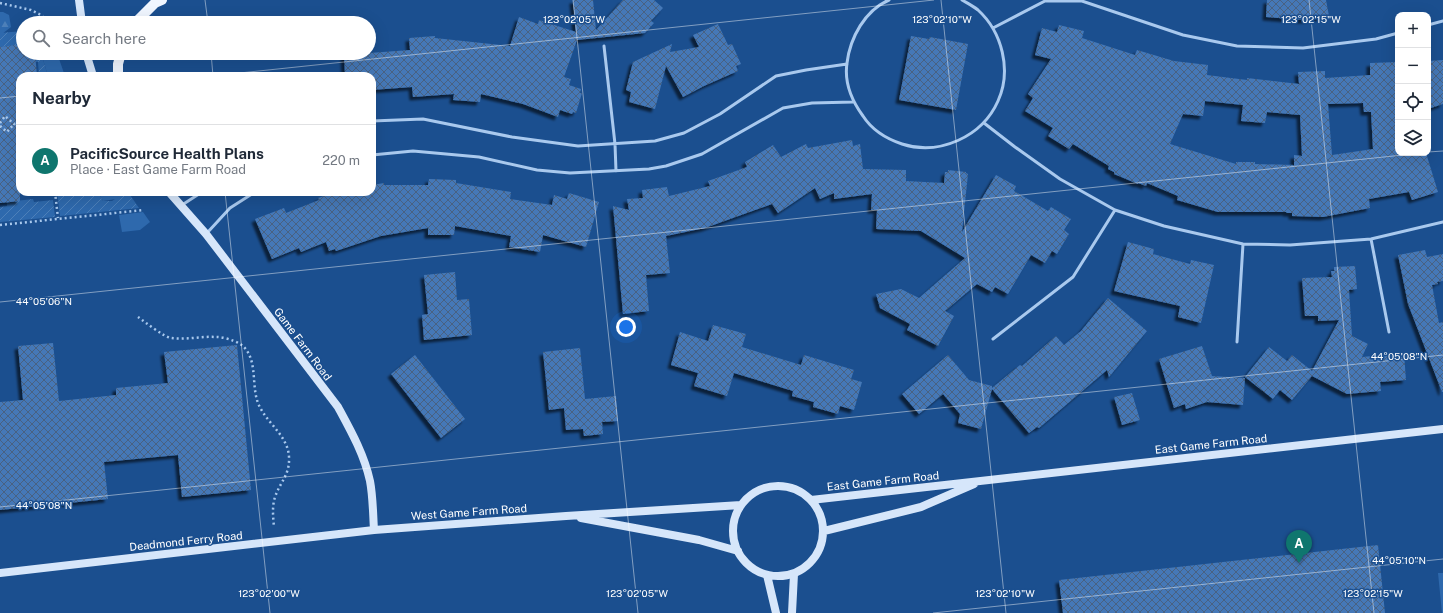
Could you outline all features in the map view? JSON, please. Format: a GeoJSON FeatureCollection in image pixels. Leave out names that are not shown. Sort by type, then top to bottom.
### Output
{"type":"FeatureCollection","features":[{"type":"Feature","properties":{"kind":"main road"},"geometry":{"type":"LineString","coordinates":[[142,16],[155,3],[162,0]]}},
{"type":"Feature","properties":{"kind":"main road"},"geometry":{"type":"LineString","coordinates":[[118,72],[119,60]]}},
{"type":"Feature","properties":{"kind":"street"},"geometry":{"type":"LineString","coordinates":[[79,0],[81,16]]}},
{"type":"Feature","properties":{"kind":"street"},"geometry":{"type":"LineString","coordinates":[[88,60],[92,72]]}},
{"type":"Feature","properties":{"kind":"street","name":"Game Farm Road"},"geometry":{"type":"LineString","coordinates":[[172,196],[206,234],[338,407],[362,456],[370,481],[374,530]]}},
{"type":"Feature","properties":{"kind":"street","name":"East Game Farm Road"},"geometry":{"type":"LineString","coordinates":[[811,500],[1443,429]]}},
{"type":"Feature","properties":{"kind":"street","name":"East Game Farm Road"},"geometry":{"type":"LineString","coordinates":[[824,531],[921,507],[982,481]]}},
{"type":"Feature","properties":{"kind":"street"},"geometry":{"type":"LineString","coordinates":[[775,486],[788,487],[800,492],[811,500],[818,509],[822,519],[824,531],[821,544],[815,557],[806,567],[794,574],[780,576],[767,575],[755,570],[745,562],[738,551],[733,536],[734,520],[741,505],[750,495],[762,489],[775,486]]}},
{"type":"Feature","properties":{"kind":"street","name":"West Game Farm Road"},"geometry":{"type":"LineString","coordinates":[[374,530],[741,505]]}},
{"type":"Feature","properties":{"kind":"street","name":"West Game Farm Road"},"geometry":{"type":"LineString","coordinates":[[566,516],[692,538],[738,551]]}},
{"type":"Feature","properties":{"kind":"street","name":"Deadmond Ferry Road"},"geometry":{"type":"LineString","coordinates":[[0,573],[374,530]]}},
{"type":"Feature","properties":{"kind":"street"},"geometry":{"type":"LineString","coordinates":[[792,613],[794,574]]}},
{"type":"Feature","properties":{"kind":"street"},"geometry":{"type":"LineString","coordinates":[[767,575],[776,613]]}},
{"type":"Feature","properties":{"kind":"lane"},"geometry":{"type":"LineString","coordinates":[[889,0],[884,2],[865,18],[852,40],[846,64],[848,83],[853,102],[868,123],[888,139],[913,147],[939,147],[964,139],[984,123],[998,101],[1004,77],[1003,52],[993,28],[977,9],[962,0]]}},
{"type":"Feature","properties":{"kind":"lane"},"geometry":{"type":"LineString","coordinates":[[993,28],[1045,1],[1082,1],[1183,35],[1237,46],[1303,48],[1376,39],[1395,34]]}},
{"type":"Feature","properties":{"kind":"lane"},"geometry":{"type":"LineString","coordinates":[[1431,24],[1443,21]]}},
{"type":"Feature","properties":{"kind":"lane"},"geometry":{"type":"LineString","coordinates":[[604,46],[615,144],[616,171]]}},
{"type":"Feature","properties":{"kind":"lane"},"geometry":{"type":"LineString","coordinates":[[376,121],[423,119],[512,137],[578,146],[655,141],[684,133],[720,114],[776,76],[846,64]]}},
{"type":"Feature","properties":{"kind":"lane"},"geometry":{"type":"LineString","coordinates":[[376,154],[413,151],[479,157],[537,170],[570,173],[650,169],[666,166],[702,154],[783,108],[812,103],[853,102]]}},
{"type":"Feature","properties":{"kind":"lane"},"geometry":{"type":"LineString","coordinates":[[984,123],[1060,179],[1115,210],[1164,226],[1243,244],[1290,245],[1371,239],[1443,222]]}},
{"type":"Feature","properties":{"kind":"lane"},"geometry":{"type":"LineString","coordinates":[[181,206],[196,196]]}},
{"type":"Feature","properties":{"kind":"lane"},"geometry":{"type":"LineString","coordinates":[[206,234],[230,208],[249,196]]}},
{"type":"Feature","properties":{"kind":"lane"},"geometry":{"type":"LineString","coordinates":[[993,339],[1073,277],[1115,210]]}},
{"type":"Feature","properties":{"kind":"lane"},"geometry":{"type":"LineString","coordinates":[[1371,239],[1389,332]]}},
{"type":"Feature","properties":{"kind":"lane"},"geometry":{"type":"LineString","coordinates":[[1237,342],[1243,244]]}},
{"type":"Feature","properties":{"kind":"path"},"geometry":{"type":"LineString","coordinates":[[0,3],[31,10],[43,16]]}},
{"type":"Feature","properties":{"kind":"path"},"geometry":{"type":"LineString","coordinates":[[0,123],[5,116],[14,124],[7,132],[0,126]]}},
{"type":"Feature","properties":{"kind":"path"},"geometry":{"type":"LineString","coordinates":[[55,196],[58,218]]}},
{"type":"Feature","properties":{"kind":"path"},"geometry":{"type":"LineString","coordinates":[[0,224],[144,210]]}},
{"type":"Feature","properties":{"kind":"path"},"geometry":{"type":"LineString","coordinates":[[138,317],[170,338],[217,337],[236,342],[244,347],[253,363],[257,400],[263,412],[286,445],[289,457],[288,472],[275,497],[272,514],[276,542]]}},
{"type":"Feature","properties":{"kind":"green space"},"geometry":{"type":"Polygon","coordinates":[[[0,12],[9,15],[11,27],[2,34],[0,33],[0,12]]]}},
{"type":"Feature","properties":{"kind":"green space"},"geometry":{"type":"Polygon","coordinates":[[[16,32],[16,46],[0,47],[0,33],[16,32]]]}},
{"type":"Feature","properties":{"kind":"green space"},"geometry":{"type":"Polygon","coordinates":[[[36,60],[43,60],[47,72],[39,72],[38,62],[36,62],[36,60]]]}},
{"type":"Feature","properties":{"kind":"green space"},"geometry":{"type":"Polygon","coordinates":[[[43,60],[59,60],[64,72],[47,72],[43,60]]]}},
{"type":"Feature","properties":{"kind":"green space"},"geometry":{"type":"Polygon","coordinates":[[[58,196],[100,196],[103,201],[112,201],[119,196],[131,196],[139,208],[60,216],[58,196]]]}},
{"type":"Feature","properties":{"kind":"green space"},"geometry":{"type":"Polygon","coordinates":[[[100,196],[120,196],[116,199],[103,201],[100,196]]]}},
{"type":"Feature","properties":{"kind":"green space"},"geometry":{"type":"Polygon","coordinates":[[[33,199],[34,202],[53,200],[55,217],[0,222],[0,207],[7,206],[7,202],[33,199]]]}},
{"type":"Feature","properties":{"kind":"green space"},"geometry":{"type":"Polygon","coordinates":[[[143,212],[150,222],[140,230],[122,232],[119,215],[143,212]]]}},
{"type":"Feature","properties":{"kind":"green space"},"geometry":{"type":"Polygon","coordinates":[[[1438,573],[1443,573],[1443,613],[1442,613],[1438,573]]]}},
{"type":"Feature","properties":{"kind":"building"},"geometry":{"type":"Polygon","coordinates":[[[573,0],[593,0],[596,30],[623,0],[654,0],[663,8],[651,21],[654,23],[645,33],[577,40],[564,77],[571,79],[569,85],[581,89],[580,93],[582,93],[576,113],[573,112],[572,114],[560,110],[558,117],[523,104],[481,94],[480,102],[453,100],[454,94],[413,97],[412,87],[376,90],[376,72],[345,72],[344,60],[376,60],[376,52],[410,50],[409,38],[435,36],[435,38],[510,46],[519,17],[538,24],[539,20],[576,32],[573,0]]]}},
{"type":"Feature","properties":{"kind":"building"},"geometry":{"type":"Polygon","coordinates":[[[1267,0],[1326,0],[1329,16],[1304,20],[1266,17],[1267,0]]]}},
{"type":"Feature","properties":{"kind":"building"},"geometry":{"type":"Polygon","coordinates":[[[718,24],[728,45],[732,44],[741,64],[736,66],[738,71],[683,97],[666,66],[655,109],[629,102],[631,92],[626,90],[633,62],[672,44],[670,52],[699,47],[693,35],[718,24]]]}},
{"type":"Feature","properties":{"kind":"building"},"geometry":{"type":"Polygon","coordinates":[[[1059,25],[1084,31],[1082,38],[1135,55],[1137,50],[1174,61],[1208,65],[1207,75],[1247,80],[1247,78],[1299,84],[1298,72],[1325,71],[1325,78],[1370,75],[1370,63],[1395,62],[1395,156],[1427,156],[1438,192],[1412,200],[1409,192],[1369,199],[1370,208],[1323,217],[1292,216],[1292,213],[1286,212],[1218,212],[1177,200],[1178,196],[1147,183],[1146,186],[1138,184],[1114,174],[1114,172],[1108,169],[1109,166],[1073,144],[1069,149],[1048,136],[1053,128],[1025,111],[1033,98],[1028,94],[1051,59],[1035,55],[1042,28],[1057,32],[1059,25]],[[1205,101],[1203,116],[1183,114],[1170,144],[1236,164],[1236,162],[1255,162],[1255,164],[1294,165],[1294,155],[1302,156],[1300,115],[1267,112],[1265,123],[1241,121],[1243,105],[1205,101]],[[1363,103],[1328,104],[1332,155],[1373,149],[1371,112],[1364,112],[1363,103]]]}},
{"type":"Feature","properties":{"kind":"building"},"geometry":{"type":"Polygon","coordinates":[[[911,36],[929,39],[930,37],[968,44],[956,110],[899,100],[911,36]]]}},
{"type":"Feature","properties":{"kind":"building"},"geometry":{"type":"Polygon","coordinates":[[[16,45],[16,60],[36,60],[37,72],[16,72],[16,196],[20,196],[20,201],[0,203],[0,47],[16,45]]]}},
{"type":"Feature","properties":{"kind":"building"},"geometry":{"type":"Polygon","coordinates":[[[1443,60],[1443,104],[1431,108],[1431,84],[1431,61],[1443,60]]]}},
{"type":"Feature","properties":{"kind":"building"},"geometry":{"type":"Polygon","coordinates":[[[852,140],[853,146],[860,144],[863,169],[906,170],[906,181],[944,183],[945,172],[948,172],[948,170],[966,172],[968,174],[962,232],[996,175],[1016,186],[1014,191],[1048,211],[1051,207],[1071,219],[1064,230],[1069,234],[1057,254],[1052,251],[1045,263],[1031,255],[1008,294],[995,287],[992,292],[977,284],[945,311],[954,316],[938,346],[907,330],[910,324],[880,308],[876,294],[901,289],[919,298],[965,258],[921,231],[876,229],[877,210],[871,210],[872,194],[834,199],[834,193],[820,199],[815,188],[778,213],[772,204],[705,228],[666,236],[670,273],[646,275],[649,311],[623,314],[613,206],[629,210],[627,199],[643,198],[642,190],[667,187],[669,196],[710,186],[708,181],[747,167],[745,162],[773,145],[781,157],[806,144],[808,148],[852,140]]]}},
{"type":"Feature","properties":{"kind":"building"},"geometry":{"type":"Polygon","coordinates":[[[429,179],[456,180],[456,183],[511,192],[510,199],[552,205],[554,195],[567,199],[569,193],[599,202],[586,247],[543,235],[540,252],[509,247],[511,236],[455,226],[454,235],[428,235],[428,228],[381,236],[336,251],[335,249],[329,251],[326,242],[301,252],[299,248],[272,259],[255,219],[284,208],[286,213],[319,200],[318,198],[324,196],[376,196],[376,184],[384,183],[384,185],[428,185],[429,179]]]}},
{"type":"Feature","properties":{"kind":"building"},"geometry":{"type":"Polygon","coordinates":[[[1128,242],[1154,249],[1153,254],[1190,264],[1191,260],[1214,265],[1201,323],[1178,317],[1180,306],[1114,291],[1128,242]]]}},
{"type":"Feature","properties":{"kind":"building"},"geometry":{"type":"Polygon","coordinates":[[[1425,250],[1427,257],[1443,254],[1443,281],[1432,285],[1439,323],[1443,322],[1443,392],[1408,304],[1398,255],[1425,250]]]}},
{"type":"Feature","properties":{"kind":"building"},"geometry":{"type":"Polygon","coordinates":[[[1355,266],[1357,289],[1349,290],[1352,336],[1368,344],[1362,357],[1404,353],[1406,380],[1380,382],[1381,391],[1347,394],[1312,376],[1292,400],[1280,390],[1273,399],[1245,377],[1269,347],[1287,361],[1292,355],[1312,371],[1339,320],[1318,321],[1318,316],[1305,316],[1302,278],[1332,277],[1331,271],[1334,271],[1334,267],[1355,266]]]}},
{"type":"Feature","properties":{"kind":"building"},"geometry":{"type":"Polygon","coordinates":[[[455,272],[457,300],[469,299],[472,335],[424,340],[422,315],[428,314],[424,275],[455,272]]]}},
{"type":"Feature","properties":{"kind":"building"},"geometry":{"type":"Polygon","coordinates":[[[1108,298],[1147,331],[1109,377],[1107,370],[1039,428],[1037,427],[1029,433],[992,389],[981,429],[958,423],[960,414],[943,394],[919,414],[902,394],[948,355],[969,380],[992,386],[992,388],[1020,365],[1022,366],[1056,336],[1064,345],[1081,331],[1108,298]]]}},
{"type":"Feature","properties":{"kind":"building"},"geometry":{"type":"Polygon","coordinates":[[[713,325],[746,334],[742,347],[801,365],[804,355],[854,370],[851,379],[862,382],[854,410],[840,406],[838,414],[813,407],[814,402],[792,396],[793,391],[734,373],[727,396],[694,386],[698,373],[671,365],[680,332],[708,341],[713,325]]]}},
{"type":"Feature","properties":{"kind":"building"},"geometry":{"type":"Polygon","coordinates":[[[53,343],[59,401],[116,395],[116,388],[168,383],[164,352],[237,345],[251,490],[182,497],[178,455],[104,462],[108,499],[0,510],[0,402],[23,400],[18,346],[53,343]]]}},
{"type":"Feature","properties":{"kind":"building"},"geometry":{"type":"Polygon","coordinates":[[[1202,346],[1212,376],[1245,378],[1243,405],[1207,402],[1186,409],[1185,404],[1174,408],[1159,359],[1202,346]]]}},
{"type":"Feature","properties":{"kind":"building"},"geometry":{"type":"Polygon","coordinates":[[[580,348],[585,399],[616,396],[618,421],[602,422],[603,434],[584,436],[583,429],[566,430],[564,408],[549,410],[543,352],[580,348]]]}},
{"type":"Feature","properties":{"kind":"building"},"geometry":{"type":"Polygon","coordinates":[[[415,355],[465,419],[441,438],[391,374],[415,355]]]}},
{"type":"Feature","properties":{"kind":"building"},"geometry":{"type":"Polygon","coordinates":[[[1132,393],[1140,420],[1122,425],[1114,397],[1132,393]]]}},
{"type":"Feature","properties":{"kind":"building"},"geometry":{"type":"Polygon","coordinates":[[[1378,545],[1385,613],[1063,613],[1059,580],[1378,545]]]}},
{"type":"Feature","properties":{"kind":"place","name":"PacificSource Health Plans"},"geometry":{"type":"Point","coordinates":[1299,563]}}]}
